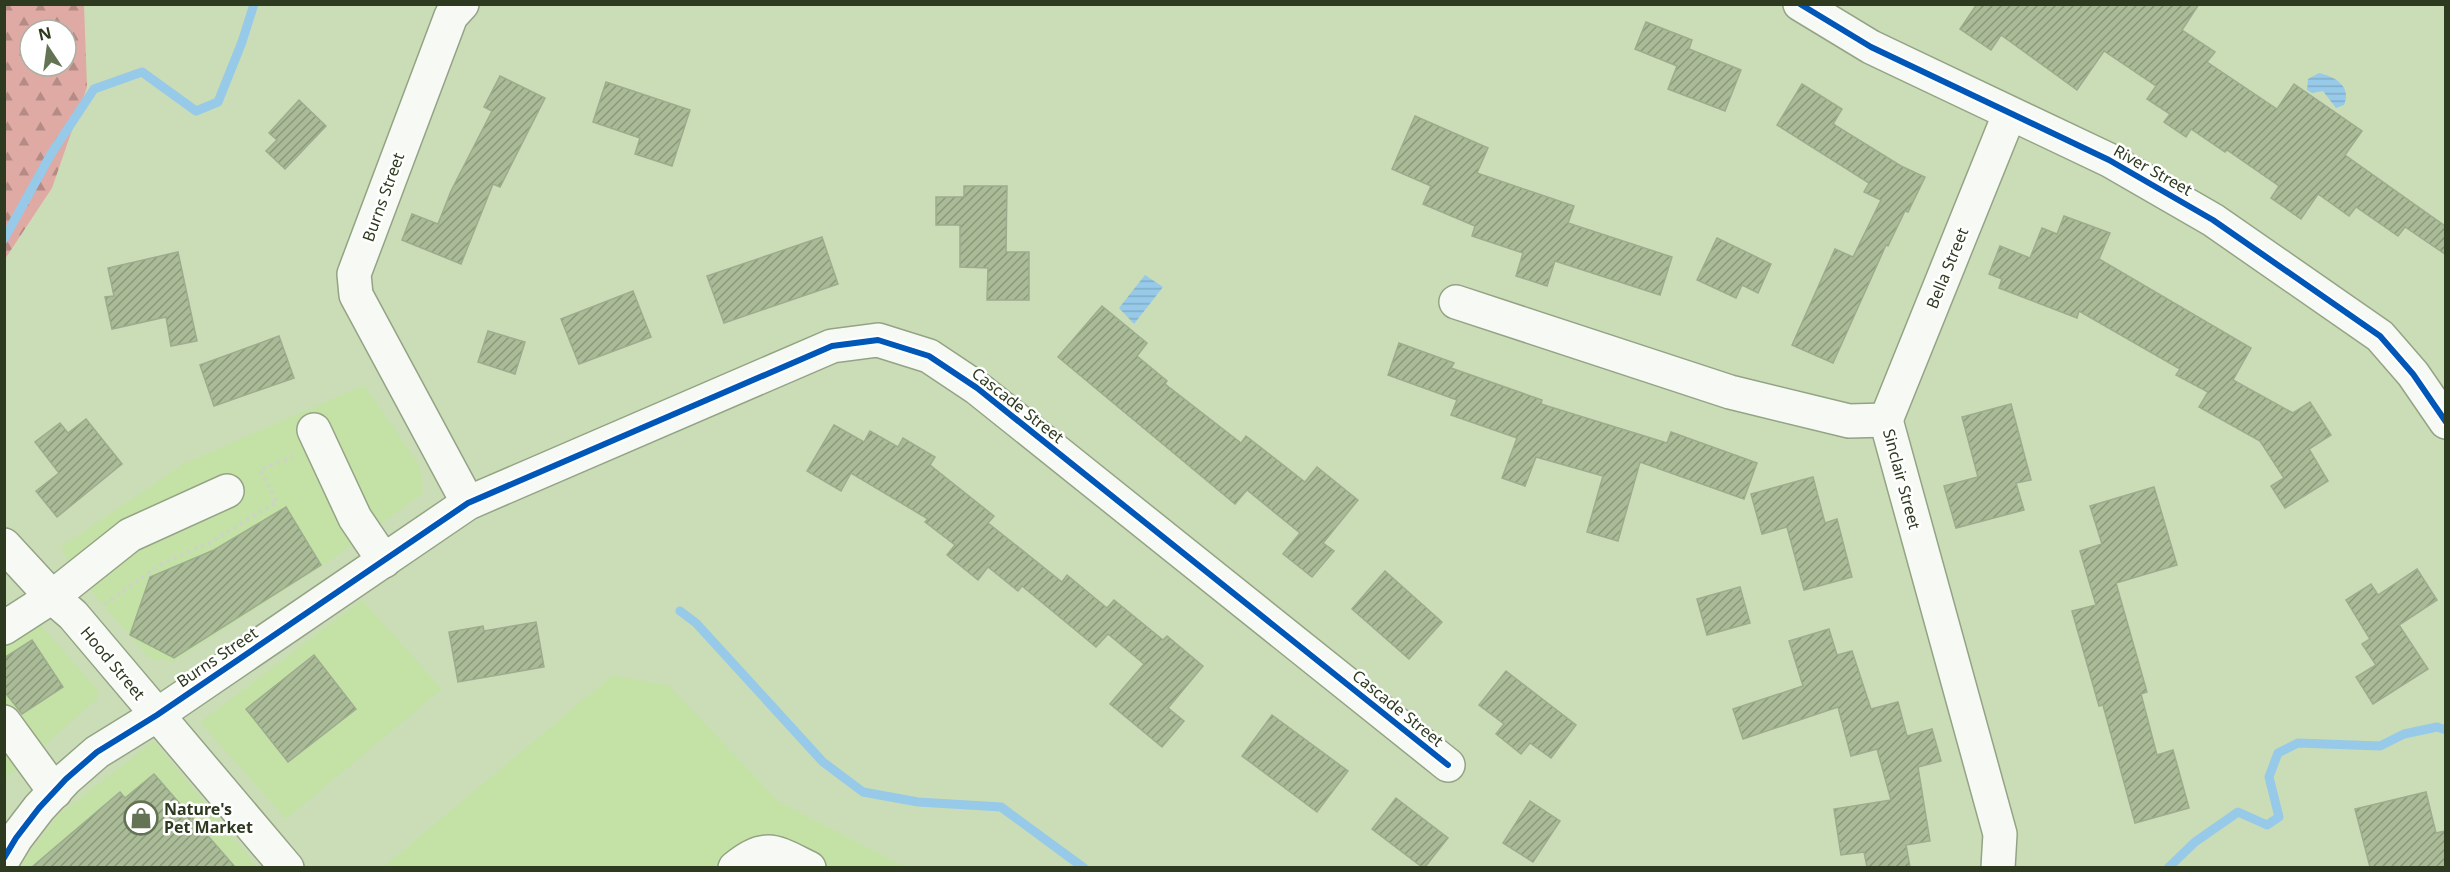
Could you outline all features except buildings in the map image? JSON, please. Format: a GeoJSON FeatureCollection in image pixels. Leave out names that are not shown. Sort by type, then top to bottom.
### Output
{"type":"FeatureCollection","features":[{"type":"Feature","properties":{"kind":"street","name":"Burns Street"},"geometry":{"type":"LineString","coordinates":[[4,858],[16,838],[54,792],[97,752],[157,715],[468,503],[356,295],[354,274],[451,16],[462,4]]}},
{"type":"Feature","properties":{"kind":"street","name":"River Street"},"geometry":{"type":"LineString","coordinates":[[1800,4],[1871,47],[2009,115],[2109,160],[2212,220],[2380,336],[2413,374],[2445,422]]}},
{"type":"Feature","properties":{"kind":"street","name":"Bella Street"},"geometry":{"type":"LineString","coordinates":[[1886,420],[2009,115]]}},
{"type":"Feature","properties":{"kind":"street","name":"Sinclair Street"},"geometry":{"type":"LineString","coordinates":[[1456,302],[1730,392],[1849,421],[1886,420],[2000,834],[1998,867]]}},
{"type":"Feature","properties":{"kind":"street","name":"Cascade Street"},"geometry":{"type":"LineString","coordinates":[[468,503],[832,346],[878,340],[929,356],[977,388],[1448,765]]}},
{"type":"Feature","properties":{"kind":"street"},"geometry":{"type":"LineString","coordinates":[[314,430],[355,518],[384,561]]}},
{"type":"Feature","properties":{"kind":"street"},"geometry":{"type":"LineString","coordinates":[[4,628],[52,597],[130,535],[227,491]]}},
{"type":"Feature","properties":{"kind":"street","name":"Hood Street"},"geometry":{"type":"LineString","coordinates":[[4,545],[52,597],[73,615],[287,867]]}},
{"type":"Feature","properties":{"kind":"street"},"geometry":{"type":"LineString","coordinates":[[4,722],[54,792]]}},
{"type":"Feature","properties":{"kind":"street"},"geometry":{"type":"LineString","coordinates":[[735,867],[750,855],[762,851],[776,852],[809,867]]}},
{"type":"Feature","properties":{"kind":"path"},"geometry":{"type":"LineString","coordinates":[[216,531],[219,537]]}},
{"type":"Feature","properties":{"kind":"path"},"geometry":{"type":"LineString","coordinates":[[123,581],[127,586]]}},
{"type":"Feature","properties":{"kind":"shaded area"},"geometry":{"type":"Polygon","coordinates":[[[364,385],[420,466],[423,493],[322,566],[173,662],[149,658],[73,570],[61,547],[183,464],[364,385]]]}},
{"type":"Feature","properties":{"kind":"shaded area"},"geometry":{"type":"Polygon","coordinates":[[[362,600],[442,689],[286,819],[200,722],[362,600]]]}},
{"type":"Feature","properties":{"kind":"shaded area"},"geometry":{"type":"Polygon","coordinates":[[[21,603],[97,689],[98,698],[5,779],[5,615],[21,603]]]}},
{"type":"Feature","properties":{"kind":"shaded area"},"geometry":{"type":"Polygon","coordinates":[[[613,675],[669,686],[778,801],[905,867],[382,868],[613,675]]]}},
{"type":"Feature","properties":{"kind":"shaded area"},"geometry":{"type":"Polygon","coordinates":[[[154,741],[257,867],[18,868],[57,816],[154,741]]]}},
{"type":"Feature","properties":{"kind":"green space"},"geometry":{"type":"Polygon","coordinates":[[[5,4],[84,5],[87,87],[52,188],[5,259],[5,4]]]}},
{"type":"Feature","properties":{"kind":"water"},"geometry":{"type":"Polygon","coordinates":[[[2319,73],[2336,80],[2344,88],[2346,98],[2344,105],[2336,108],[2323,91],[2312,93],[2307,90],[2308,79],[2319,73]]]}},
{"type":"Feature","properties":{"kind":"water"},"geometry":{"type":"Polygon","coordinates":[[[1145,275],[1163,287],[1134,324],[1119,308],[1145,275]]]}},
{"type":"Feature","properties":{"kind":"waterway"},"geometry":{"type":"LineString","coordinates":[[4,239],[51,154],[94,89],[142,72],[196,111],[218,102],[242,42],[254,4]]}},
{"type":"Feature","properties":{"kind":"waterway"},"geometry":{"type":"LineString","coordinates":[[680,611],[696,623],[823,762],[863,792],[918,802],[1001,807],[1084,868]]}},
{"type":"Feature","properties":{"kind":"waterway"},"geometry":{"type":"LineString","coordinates":[[2168,868],[2195,842],[2238,812],[2267,825],[2279,817],[2269,777],[2278,753],[2298,743],[2380,746],[2404,734],[2437,727],[2446,730]]}},
{"type":"Feature","properties":{"kind":"cycle path"},"geometry":{"type":"LineString","coordinates":[[1800,4],[1871,47],[2109,160],[2213,220],[2380,336],[2413,374],[2446,422]]}},
{"type":"Feature","properties":{"kind":"cycle path"},"geometry":{"type":"LineString","coordinates":[[4,858],[39,808],[66,779],[97,752],[157,715],[468,503],[832,346],[878,340],[929,356],[977,388],[1448,765]]}},
{"type":"Feature","properties":{"kind":"place","name":"Nature's Pet Market"},"geometry":{"type":"Point","coordinates":[141,818]}}]}
